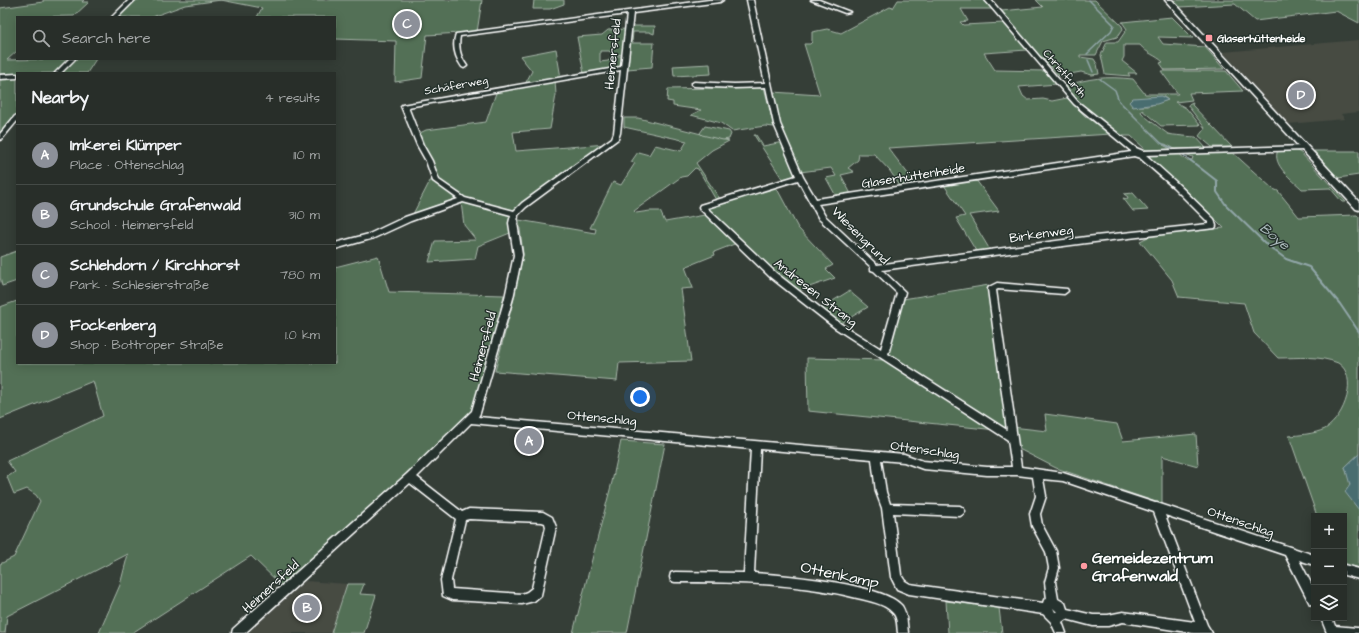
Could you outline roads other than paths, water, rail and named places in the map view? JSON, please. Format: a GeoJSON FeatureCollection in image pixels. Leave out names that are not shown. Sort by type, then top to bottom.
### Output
{"type":"FeatureCollection","features":[{"type":"Feature","properties":{"kind":"main road"},"geometry":{"type":"LineString","coordinates":[[1168,0],[1359,207]]}},
{"type":"Feature","properties":{"kind":"street"},"geometry":{"type":"LineString","coordinates":[[116,16],[132,0]]}},
{"type":"Feature","properties":{"kind":"street"},"geometry":{"type":"LineString","coordinates":[[464,66],[458,55],[456,41],[458,35],[720,0]]}},
{"type":"Feature","properties":{"kind":"street","name":"Wiesengrund"},"geometry":{"type":"LineString","coordinates":[[750,0],[777,124],[800,176],[822,217],[874,268],[898,288],[901,294],[883,356]]}},
{"type":"Feature","properties":{"kind":"street"},"geometry":{"type":"LineString","coordinates":[[814,0],[847,12]]}},
{"type":"Feature","properties":{"kind":"street","name":"Christfurth"},"geometry":{"type":"LineString","coordinates":[[988,0],[1076,103],[1175,185],[1211,221],[1212,226]]}},
{"type":"Feature","properties":{"kind":"street","name":"Heimersfeld"},"geometry":{"type":"LineString","coordinates":[[237,633],[472,420],[480,404],[509,298],[518,255],[513,223],[515,214],[524,205],[615,139],[630,12]]}},
{"type":"Feature","properties":{"kind":"street"},"geometry":{"type":"LineString","coordinates":[[59,72],[71,60]]}},
{"type":"Feature","properties":{"kind":"street","name":"Schäferweg"},"geometry":{"type":"LineString","coordinates":[[515,214],[463,200],[436,181],[429,160],[420,145],[404,106],[624,68]]}},
{"type":"Feature","properties":{"kind":"street"},"geometry":{"type":"LineString","coordinates":[[0,77],[16,76]]}},
{"type":"Feature","properties":{"kind":"street"},"geometry":{"type":"LineString","coordinates":[[694,84],[734,86],[768,85]]}},
{"type":"Feature","properties":{"kind":"street"},"geometry":{"type":"LineString","coordinates":[[0,138],[16,118]]}},
{"type":"Feature","properties":{"kind":"street","name":"Glaserhüttenheide"},"geometry":{"type":"LineString","coordinates":[[814,202],[1138,153],[1304,148]]}},
{"type":"Feature","properties":{"kind":"street","name":"Andresen Strang"},"geometry":{"type":"LineString","coordinates":[[800,176],[702,207],[795,294],[838,326],[883,356],[1012,438]]}},
{"type":"Feature","properties":{"kind":"street"},"geometry":{"type":"LineString","coordinates":[[336,246],[371,236],[408,219],[463,200]]}},
{"type":"Feature","properties":{"kind":"street","name":"Birkenweg"},"geometry":{"type":"LineString","coordinates":[[874,268],[1086,240],[1212,226]]}},
{"type":"Feature","properties":{"kind":"street"},"geometry":{"type":"LineString","coordinates":[[1017,470],[992,289],[997,286],[1064,290]]}},
{"type":"Feature","properties":{"kind":"street","name":"Ottenschlag"},"geometry":{"type":"LineString","coordinates":[[472,420],[904,458],[924,465],[987,471],[1017,470],[1082,482],[1311,559]]}},
{"type":"Feature","properties":{"kind":"street"},"geometry":{"type":"LineString","coordinates":[[749,577],[756,444]]}},
{"type":"Feature","properties":{"kind":"street"},"geometry":{"type":"LineString","coordinates":[[876,456],[881,492],[887,508],[896,577],[901,586],[1050,606],[1058,605],[1061,633]]}},
{"type":"Feature","properties":{"kind":"street"},"geometry":{"type":"LineString","coordinates":[[1037,474],[1041,496],[1035,514],[1037,526],[1051,551],[1054,568],[1050,582],[1050,606]]}},
{"type":"Feature","properties":{"kind":"street"},"geometry":{"type":"LineString","coordinates":[[410,477],[461,517]]}},
{"type":"Feature","properties":{"kind":"street"},"geometry":{"type":"LineString","coordinates":[[1157,507],[1205,631]]}},
{"type":"Feature","properties":{"kind":"street"},"geometry":{"type":"LineString","coordinates":[[887,508],[960,511]]}},
{"type":"Feature","properties":{"kind":"street"},"geometry":{"type":"LineString","coordinates":[[469,514],[543,517],[549,520],[551,527],[538,591],[534,595],[522,599],[452,595],[447,592],[446,580],[461,517],[469,514]]}},
{"type":"Feature","properties":{"kind":"street"},"geometry":{"type":"LineString","coordinates":[[1289,552],[1311,594]]}},
{"type":"Feature","properties":{"kind":"street"},"geometry":{"type":"LineString","coordinates":[[1347,571],[1359,574]]}},
{"type":"Feature","properties":{"kind":"street","name":"Ottenkamp"},"geometry":{"type":"LineString","coordinates":[[675,577],[749,577],[798,580],[850,591],[881,599],[892,604],[899,611],[902,633]]}},
{"type":"Feature","properties":{"kind":"street"},"geometry":{"type":"LineString","coordinates":[[1059,615],[1112,622],[1123,617],[1205,631]]}},
{"type":"Feature","properties":{"kind":"street"},"geometry":{"type":"LineString","coordinates":[[1328,621],[1333,632],[1357,633]]}},
{"type":"Feature","properties":{"kind":"water"},"geometry":{"type":"Polygon","coordinates":[[[1161,96],[1168,100],[1157,104],[1133,107],[1129,102],[1133,98],[1161,96]]]}},
{"type":"Feature","properties":{"kind":"water"},"geometry":{"type":"Polygon","coordinates":[[[1359,454],[1359,510],[1345,492],[1350,485],[1345,467],[1359,454]]]}},
{"type":"Feature","properties":{"kind":"waterway","name":"Boye"},"geometry":{"type":"LineString","coordinates":[[1087,54],[1111,31],[1114,25],[1089,0]]}},
{"type":"Feature","properties":{"kind":"waterway","name":"Boye"},"geometry":{"type":"LineString","coordinates":[[1088,60],[1093,72]]}},
{"type":"Feature","properties":{"kind":"waterway","name":"Boye"},"geometry":{"type":"LineString","coordinates":[[1100,79],[1115,90],[1119,101],[1161,143],[1172,148]]}},
{"type":"Feature","properties":{"kind":"waterway","name":"Boye"},"geometry":{"type":"LineString","coordinates":[[1181,153],[1191,161]]}},
{"type":"Feature","properties":{"kind":"waterway","name":"Boye"},"geometry":{"type":"LineString","coordinates":[[1190,160],[1217,181],[1217,192],[1226,205],[1267,245],[1286,259],[1309,267],[1340,304],[1359,332]]}},
{"type":"Feature","properties":{"kind":"place","name":"Schlehdorn / Kirchhorst"},"geometry":{"type":"Point","coordinates":[407,24]}},
{"type":"Feature","properties":{"kind":"place","name":"Glaserhüttenheide"},"geometry":{"type":"Point","coordinates":[1209,38]}},
{"type":"Feature","properties":{"kind":"place","name":"Fockenberg"},"geometry":{"type":"Point","coordinates":[1301,95]}},
{"type":"Feature","properties":{"kind":"place","name":"Imkerei Klümper"},"geometry":{"type":"Point","coordinates":[529,441]}},
{"type":"Feature","properties":{"kind":"place","name":"Gemeidezentrum Grafenwald"},"geometry":{"type":"Point","coordinates":[1084,566]}},
{"type":"Feature","properties":{"kind":"place","name":"Grundschule Grafenwald"},"geometry":{"type":"Point","coordinates":[307,608]}}]}
